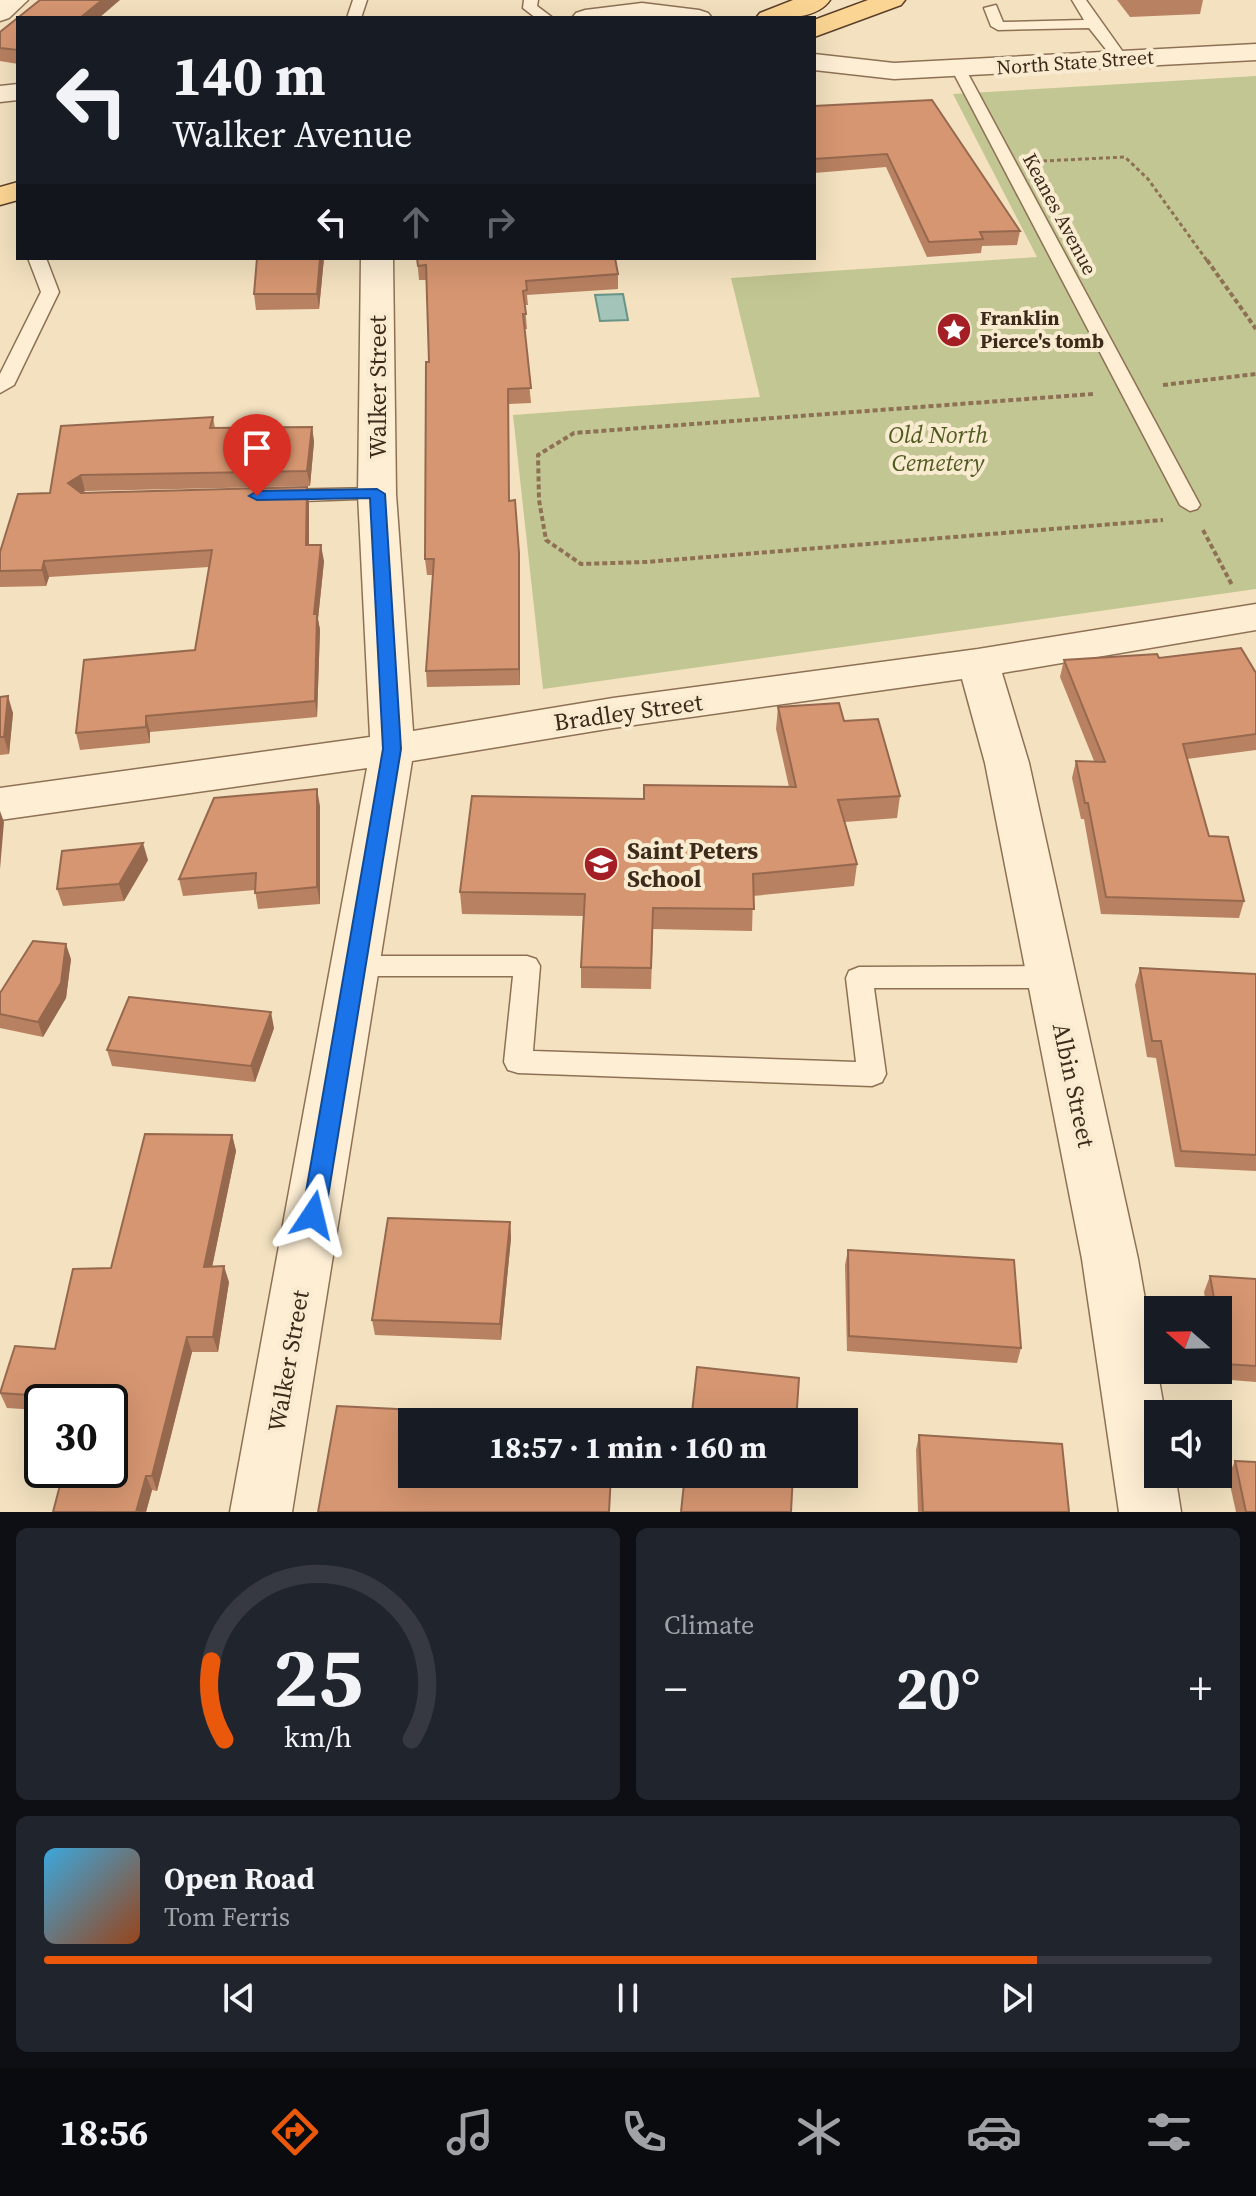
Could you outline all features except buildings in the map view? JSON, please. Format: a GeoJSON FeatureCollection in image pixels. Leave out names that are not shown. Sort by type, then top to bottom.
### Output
{"type":"FeatureCollection","features":[{"type":"Feature","properties":{"kind":"main road"},"geometry":{"type":"LineString","coordinates":[[774,16],[817,0]]}},
{"type":"Feature","properties":{"kind":"main road"},"geometry":{"type":"LineString","coordinates":[[816,28],[892,0]]}},
{"type":"Feature","properties":{"kind":"street"},"geometry":{"type":"LineString","coordinates":[[0,13],[15,0]]}},
{"type":"Feature","properties":{"kind":"street"},"geometry":{"type":"LineString","coordinates":[[601,16],[642,11],[671,16]]}},
{"type":"Feature","properties":{"kind":"street","name":"North State Street"},"geometry":{"type":"LineString","coordinates":[[816,62],[894,71],[959,70],[1256,52]]}},
{"type":"Feature","properties":{"kind":"street","name":"North State Street"},"geometry":{"type":"LineString","coordinates":[[816,79],[868,80],[894,71]]}},
{"type":"Feature","properties":{"kind":"street","name":"Walker Street"},"geometry":{"type":"LineString","coordinates":[[261,1512],[392,749],[377,494],[377,260]]}},
{"type":"Feature","properties":{"kind":"street","name":"Bradley Street"},"geometry":{"type":"LineString","coordinates":[[0,804],[392,749],[613,713],[978,663],[1253,617]]}},
{"type":"Feature","properties":{"kind":"street","name":"Albin Street"},"geometry":{"type":"LineString","coordinates":[[978,663],[1007,763],[1110,1259],[1150,1512]]}},
{"type":"Feature","properties":{"kind":"lane"},"geometry":{"type":"LineString","coordinates":[[531,0],[530,8],[543,16]]}},
{"type":"Feature","properties":{"kind":"lane"},"geometry":{"type":"LineString","coordinates":[[1079,0],[1093,24],[1121,59]]}},
{"type":"Feature","properties":{"kind":"lane"},"geometry":{"type":"LineString","coordinates":[[991,8],[998,26],[1093,24]]}},
{"type":"Feature","properties":{"kind":"lane","name":"Keanes Avenue"},"geometry":{"type":"LineString","coordinates":[[959,70],[1190,505]]}},
{"type":"Feature","properties":{"kind":"lane"},"geometry":{"type":"LineString","coordinates":[[0,387],[4,385],[50,292],[38,260]]}},
{"type":"Feature","properties":{"kind":"lane"},"geometry":{"type":"LineString","coordinates":[[257,496],[377,494]]}},
{"type":"Feature","properties":{"kind":"lane"},"geometry":{"type":"LineString","coordinates":[[356,966],[527,966],[518,1062],[872,1074],[859,978],[1052,977]]}},
{"type":"Feature","properties":{"kind":"path"},"geometry":{"type":"LineString","coordinates":[[1009,164],[1097,156],[1125,157],[1148,179],[1256,329]]}},
{"type":"Feature","properties":{"kind":"path"},"geometry":{"type":"LineString","coordinates":[[1253,617],[1190,505],[1178,519],[1110,526],[646,562],[581,564],[546,540],[539,500],[538,455],[574,433],[1128,390],[1256,374]]}},
{"type":"Feature","properties":{"kind":"green space","name":"Old North Cemetery"},"geometry":{"type":"Polygon","coordinates":[[[1256,76],[1256,589],[543,689],[513,415],[760,397],[731,278],[1037,257],[953,94],[1256,76]]]}},
{"type":"Feature","properties":{"kind":"water"},"geometry":{"type":"Polygon","coordinates":[[[623,294],[628,320],[600,321],[595,295],[623,294]]]}},
{"type":"Feature","properties":{"kind":"place","name":"Franklin Pierce's tomb"},"geometry":{"type":"Point","coordinates":[954,330]}},
{"type":"Feature","properties":{"kind":"place","name":"Saint Peters School"},"geometry":{"type":"Point","coordinates":[601,864]}},
{"type":"Feature","properties":{"kind":"route"},"geometry":{"type":"LineString","coordinates":[[257,496],[377,494],[392,749],[313,1215]]}}]}
